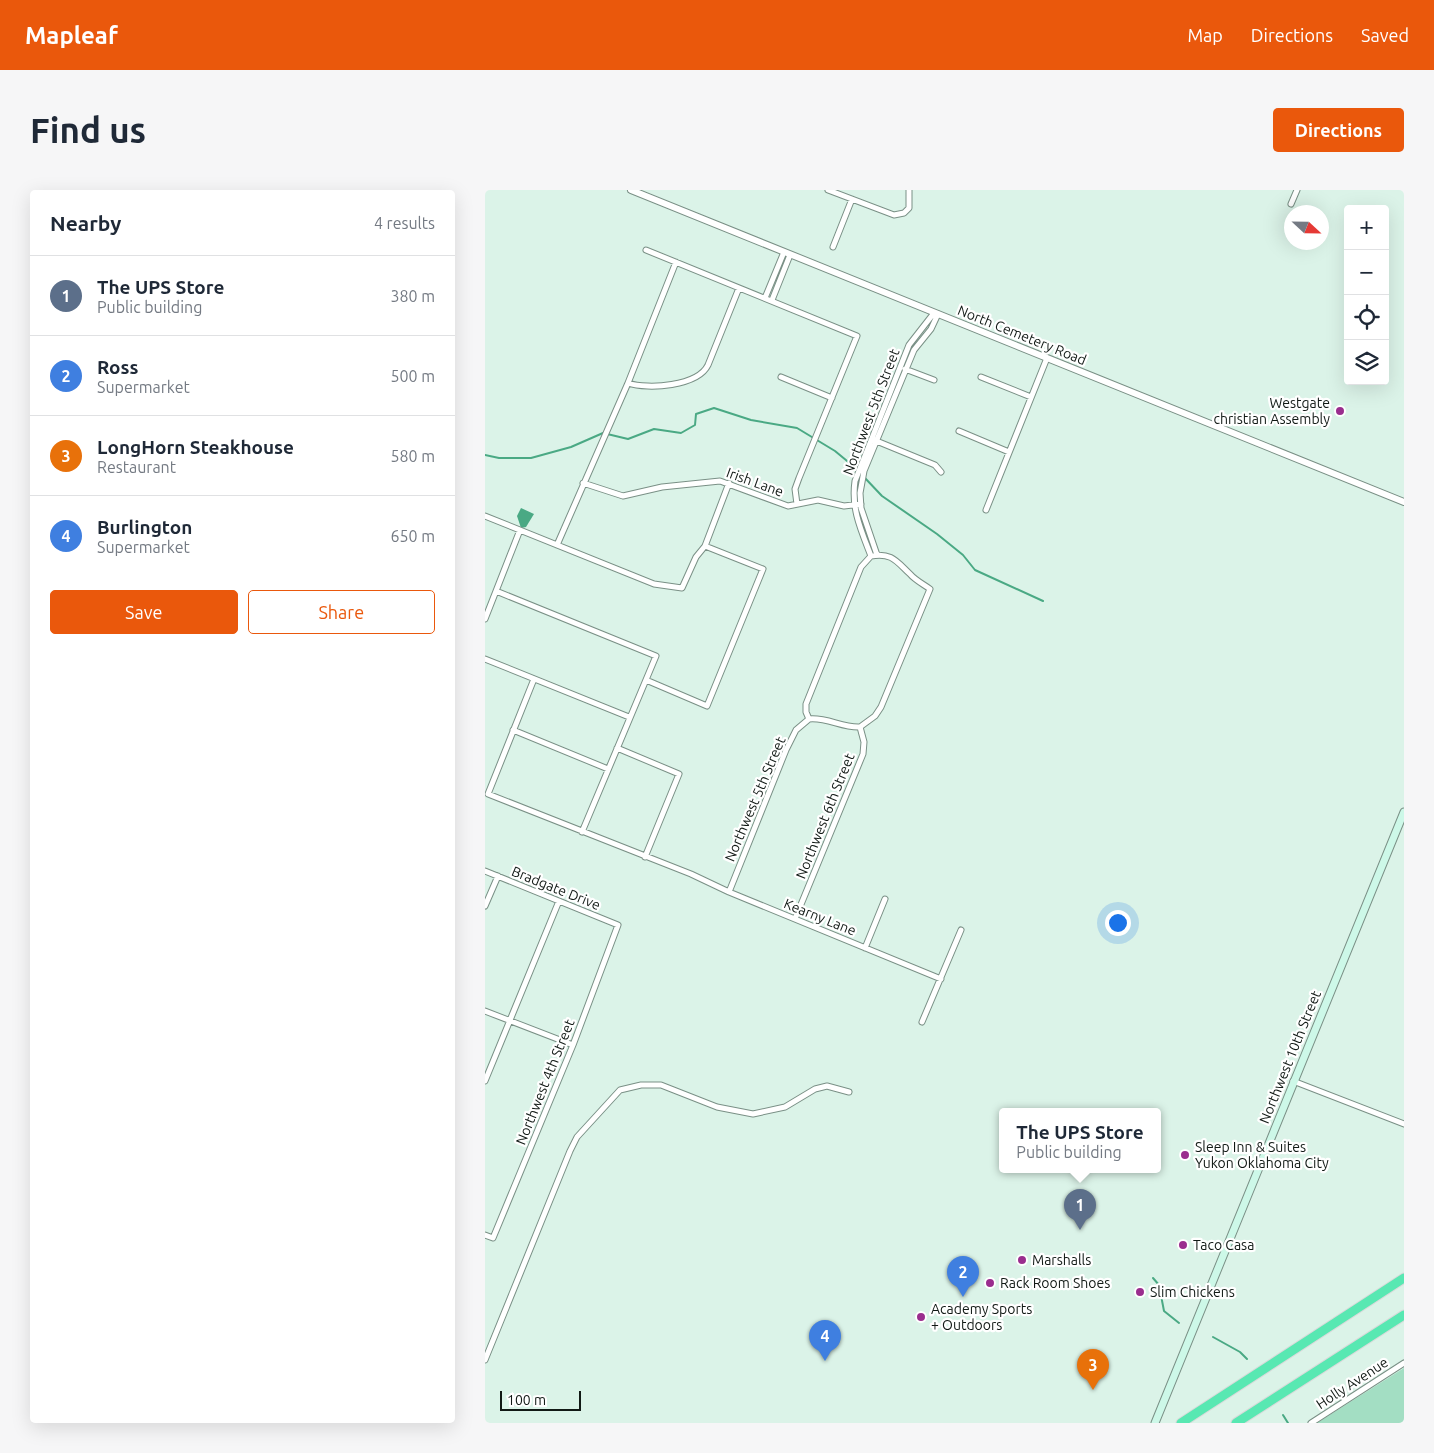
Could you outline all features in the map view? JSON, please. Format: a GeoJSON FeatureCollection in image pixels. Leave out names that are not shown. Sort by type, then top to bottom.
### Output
{"type":"FeatureCollection","features":[{"type":"Feature","properties":{"kind":"highway"},"geometry":{"type":"LineString","coordinates":[[1181,1423],[1404,1278]]}},
{"type":"Feature","properties":{"kind":"highway"},"geometry":{"type":"LineString","coordinates":[[1237,1423],[1404,1315]]}},
{"type":"Feature","properties":{"kind":"main road","name":"Northwest 10th Street"},"geometry":{"type":"LineString","coordinates":[[1155,1422],[1404,812]]}},
{"type":"Feature","properties":{"kind":"street","name":"North Cemetery Road"},"geometry":{"type":"LineString","coordinates":[[631,190],[1404,502]]}},
{"type":"Feature","properties":{"kind":"street"},"geometry":{"type":"LineString","coordinates":[[828,190],[894,215],[904,213],[911,201],[909,190]]}},
{"type":"Feature","properties":{"kind":"street"},"geometry":{"type":"LineString","coordinates":[[1291,204],[1297,190]]}},
{"type":"Feature","properties":{"kind":"street"},"geometry":{"type":"LineString","coordinates":[[833,247],[852,199]]}},
{"type":"Feature","properties":{"kind":"street"},"geometry":{"type":"LineString","coordinates":[[646,250],[857,336],[795,489],[797,504]]}},
{"type":"Feature","properties":{"kind":"street"},"geometry":{"type":"LineString","coordinates":[[765,298],[787,253]]}},
{"type":"Feature","properties":{"kind":"street"},"geometry":{"type":"LineString","coordinates":[[772,300],[787,253]]}},
{"type":"Feature","properties":{"kind":"street"},"geometry":{"type":"LineString","coordinates":[[557,545],[628,383],[676,262]]}},
{"type":"Feature","properties":{"kind":"street"},"geometry":{"type":"LineString","coordinates":[[628,383],[643,387],[689,381],[701,375],[708,365],[739,288]]}},
{"type":"Feature","properties":{"kind":"street","name":"Northwest 5th Street"},"geometry":{"type":"LineString","coordinates":[[874,556],[861,504],[860,493],[864,471],[909,345],[936,313]]}},
{"type":"Feature","properties":{"kind":"street","name":"Northwest 5th Street"},"geometry":{"type":"LineString","coordinates":[[874,556],[856,520],[854,506],[855,481],[914,350],[931,330],[936,313]]}},
{"type":"Feature","properties":{"kind":"street"},"geometry":{"type":"LineString","coordinates":[[986,510],[1047,358]]}},
{"type":"Feature","properties":{"kind":"street"},"geometry":{"type":"LineString","coordinates":[[900,366],[933,380]]}},
{"type":"Feature","properties":{"kind":"street"},"geometry":{"type":"LineString","coordinates":[[781,377],[832,398]]}},
{"type":"Feature","properties":{"kind":"street"},"geometry":{"type":"LineString","coordinates":[[981,377],[1031,397]]}},
{"type":"Feature","properties":{"kind":"street"},"geometry":{"type":"LineString","coordinates":[[959,431],[1009,452]]}},
{"type":"Feature","properties":{"kind":"street"},"geometry":{"type":"LineString","coordinates":[[874,440],[935,465],[941,472]]}},
{"type":"Feature","properties":{"kind":"street","name":"Irish Lane"},"geometry":{"type":"LineString","coordinates":[[583,483],[623,496],[662,487],[712,480],[729,483],[787,506],[818,500],[844,506],[861,504]]}},
{"type":"Feature","properties":{"kind":"street"},"geometry":{"type":"LineString","coordinates":[[485,516],[655,584],[682,588],[696,556],[705,546],[729,483]]}},
{"type":"Feature","properties":{"kind":"street"},"geometry":{"type":"LineString","coordinates":[[485,619],[520,530]]}},
{"type":"Feature","properties":{"kind":"street"},"geometry":{"type":"LineString","coordinates":[[646,680],[707,706],[763,568],[705,546]]}},
{"type":"Feature","properties":{"kind":"street"},"geometry":{"type":"LineString","coordinates":[[874,556],[899,561],[910,575],[930,588],[881,707],[875,716],[860,726],[844,726],[820,718],[809,719],[806,712],[806,704],[861,567],[874,556]]}},
{"type":"Feature","properties":{"kind":"street"},"geometry":{"type":"LineString","coordinates":[[496,591],[655,656],[582,832]]}},
{"type":"Feature","properties":{"kind":"street"},"geometry":{"type":"LineString","coordinates":[[485,659],[629,717]]}},
{"type":"Feature","properties":{"kind":"street"},"geometry":{"type":"LineString","coordinates":[[533,679],[513,730],[608,769]]}},
{"type":"Feature","properties":{"kind":"street","name":"Northwest 5th Street"},"geometry":{"type":"LineString","coordinates":[[729,892],[786,750],[796,730],[809,719]]}},
{"type":"Feature","properties":{"kind":"street","name":"Northwest 6th Street"},"geometry":{"type":"LineString","coordinates":[[795,919],[863,754],[864,742],[860,726]]}},
{"type":"Feature","properties":{"kind":"street","name":"Kearny Lane"},"geometry":{"type":"LineString","coordinates":[[513,730],[488,794],[691,874],[729,892],[941,979]]}},
{"type":"Feature","properties":{"kind":"street"},"geometry":{"type":"LineString","coordinates":[[617,748],[679,774],[645,857]]}},
{"type":"Feature","properties":{"kind":"street","name":"Bradgate Drive"},"geometry":{"type":"LineString","coordinates":[[485,871],[618,925]]}},
{"type":"Feature","properties":{"kind":"street"},"geometry":{"type":"LineString","coordinates":[[485,906],[498,876]]}},
{"type":"Feature","properties":{"kind":"street"},"geometry":{"type":"LineString","coordinates":[[865,948],[885,899]]}},
{"type":"Feature","properties":{"kind":"street"},"geometry":{"type":"LineString","coordinates":[[485,1081],[559,901]]}},
{"type":"Feature","properties":{"kind":"street","name":"Northwest 4th Street"},"geometry":{"type":"LineString","coordinates":[[485,1235],[493,1238],[573,1045],[618,925]]}},
{"type":"Feature","properties":{"kind":"street"},"geometry":{"type":"LineString","coordinates":[[922,1022],[961,930]]}},
{"type":"Feature","properties":{"kind":"street"},"geometry":{"type":"LineString","coordinates":[[485,1012],[573,1045]]}},
{"type":"Feature","properties":{"kind":"street"},"geometry":{"type":"LineString","coordinates":[[1293,1081],[1404,1124]]}},
{"type":"Feature","properties":{"kind":"street"},"geometry":{"type":"LineString","coordinates":[[485,1360],[570,1151],[577,1137],[620,1090],[641,1085],[661,1085],[717,1107],[753,1114],[785,1107],[815,1089],[827,1086],[849,1092]]}},
{"type":"Feature","properties":{"kind":"street","name":"Holly Avenue"},"geometry":{"type":"LineString","coordinates":[[1311,1423],[1404,1363]]}},
{"type":"Feature","properties":{"kind":"shaded area"},"geometry":{"type":"Polygon","coordinates":[[[521,508],[534,514],[526,527],[521,528],[517,516],[521,508]]]}},
{"type":"Feature","properties":{"kind":"shaded area"},"geometry":{"type":"Polygon","coordinates":[[[1404,1368],[1404,1423],[1317,1423],[1404,1368]]]}},
{"type":"Feature","properties":{"kind":"waterway"},"geometry":{"type":"LineString","coordinates":[[485,455],[499,458],[531,458],[571,447],[603,433],[628,439],[654,429],[681,433],[695,425],[696,414],[714,408],[751,420],[797,428],[835,451],[858,470]]}},
{"type":"Feature","properties":{"kind":"waterway"},"geometry":{"type":"LineString","coordinates":[[864,477],[882,496],[937,534],[963,555],[975,570],[1043,601]]}},
{"type":"Feature","properties":{"kind":"waterway"},"geometry":{"type":"LineString","coordinates":[[1153,1278],[1159,1285],[1164,1311],[1179,1323]]}},
{"type":"Feature","properties":{"kind":"waterway"},"geometry":{"type":"LineString","coordinates":[[1213,1337],[1240,1352],[1247,1359]]}},
{"type":"Feature","properties":{"kind":"waterway"},"geometry":{"type":"LineString","coordinates":[[1283,1415],[1288,1423]]}},
{"type":"Feature","properties":{"kind":"place","name":"Westgate christian Assembly"},"geometry":{"type":"Point","coordinates":[1340,411]}},
{"type":"Feature","properties":{"kind":"place","name":"Sleep Inn & Suites Yukon Oklahoma City"},"geometry":{"type":"Point","coordinates":[1185,1155]}},
{"type":"Feature","properties":{"kind":"place","name":"The UPS Store"},"geometry":{"type":"Point","coordinates":[1080,1230]}},
{"type":"Feature","properties":{"kind":"place","name":"Taco Casa"},"geometry":{"type":"Point","coordinates":[1183,1245]}},
{"type":"Feature","properties":{"kind":"place","name":"Marshalls"},"geometry":{"type":"Point","coordinates":[1022,1260]}},
{"type":"Feature","properties":{"kind":"place","name":"Rack Room Shoes"},"geometry":{"type":"Point","coordinates":[990,1283]}},
{"type":"Feature","properties":{"kind":"place","name":"Slim Chickens"},"geometry":{"type":"Point","coordinates":[1140,1292]}},
{"type":"Feature","properties":{"kind":"place","name":"Ross"},"geometry":{"type":"Point","coordinates":[963,1297]}},
{"type":"Feature","properties":{"kind":"place","name":"Academy Sports + Outdoors"},"geometry":{"type":"Point","coordinates":[921,1317]}},
{"type":"Feature","properties":{"kind":"place","name":"Burlington"},"geometry":{"type":"Point","coordinates":[825,1361]}},
{"type":"Feature","properties":{"kind":"place","name":"LongHorn Steakhouse"},"geometry":{"type":"Point","coordinates":[1093,1390]}}]}
